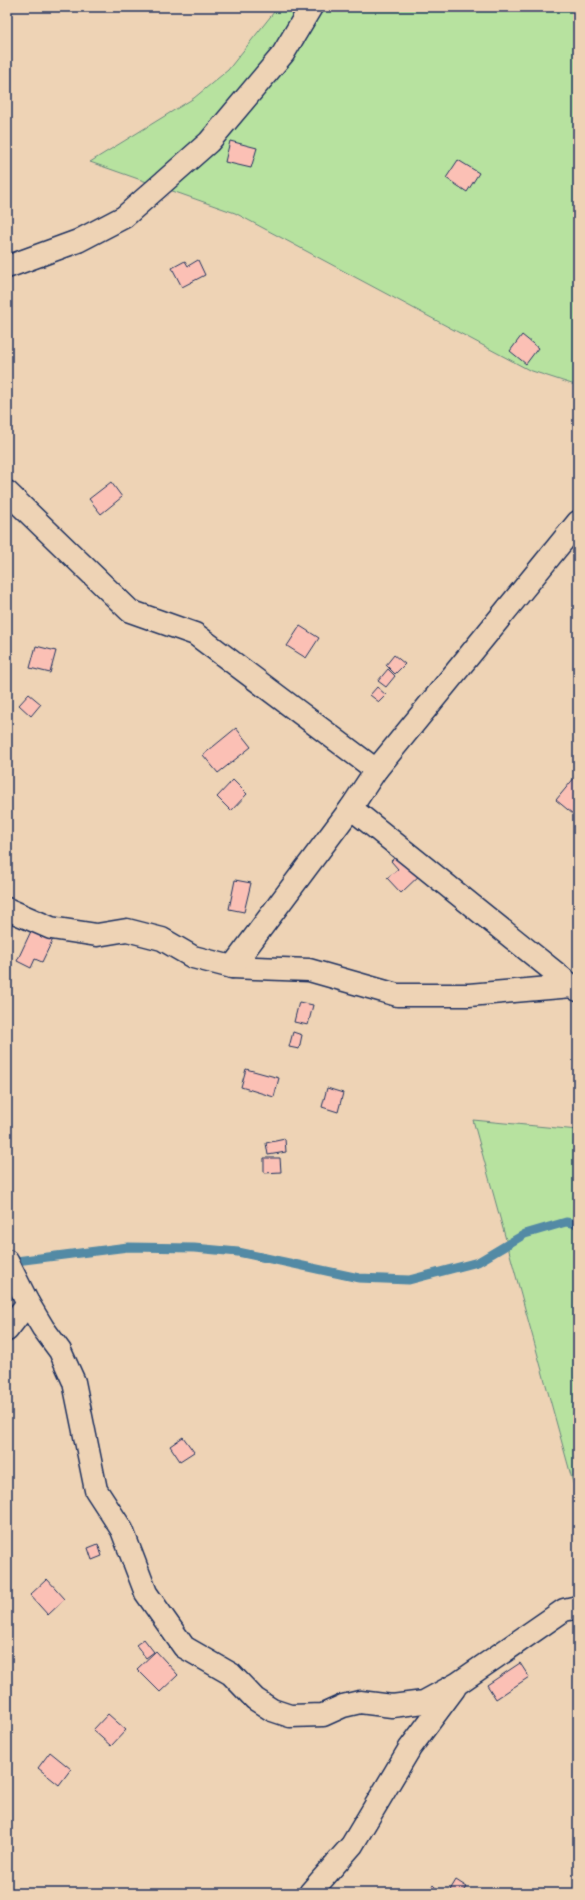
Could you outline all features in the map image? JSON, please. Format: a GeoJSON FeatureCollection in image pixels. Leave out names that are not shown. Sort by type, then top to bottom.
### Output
{"type":"FeatureCollection","features":[{"type":"Feature","properties":{"kind":"street"},"geometry":{"type":"LineString","coordinates":[[7,267],[78,241],[124,217],[209,142],[283,54],[311,7]]}},
{"type":"Feature","properties":{"kind":"street"},"geometry":{"type":"LineString","coordinates":[[7,492],[130,611],[196,634],[376,770]]}},
{"type":"Feature","properties":{"kind":"street"},"geometry":{"type":"LineString","coordinates":[[232,967],[351,808],[376,770],[578,522]]}},
{"type":"Feature","properties":{"kind":"street"},"geometry":{"type":"LineString","coordinates":[[351,808],[575,988]]}},
{"type":"Feature","properties":{"kind":"street"},"geometry":{"type":"LineString","coordinates":[[7,909],[51,928],[96,934],[127,930],[162,939],[193,957],[232,967],[309,970],[397,995],[469,995],[575,988]]}},
{"type":"Feature","properties":{"kind":"street"},"geometry":{"type":"LineString","coordinates":[[7,1261],[28,1304],[60,1351],[74,1382],[96,1490],[122,1530],[146,1593],[184,1647],[231,1674],[255,1699],[272,1710],[290,1716],[322,1714],[343,1706],[360,1702],[392,1706],[424,1702],[457,1684],[564,1610],[578,1607]]}},
{"type":"Feature","properties":{"kind":"street"},"geometry":{"type":"LineString","coordinates":[[7,1330],[28,1304]]}},
{"type":"Feature","properties":{"kind":"street"},"geometry":{"type":"LineString","coordinates":[[310,1893],[352,1845],[410,1748],[457,1684]]}},
{"type":"Feature","properties":{"kind":"green space"},"geometry":{"type":"Polygon","coordinates":[[[278,7],[578,7],[578,386],[529,370],[235,213],[90,162],[194,98],[228,70],[278,7]]]}},
{"type":"Feature","properties":{"kind":"green space"},"geometry":{"type":"Polygon","coordinates":[[[473,1120],[578,1130],[578,1501],[473,1120]]]}},
{"type":"Feature","properties":{"kind":"building"},"geometry":{"type":"Polygon","coordinates":[[[230,141],[257,148],[251,168],[225,162],[230,141]]]}},
{"type":"Feature","properties":{"kind":"building"},"geometry":{"type":"Polygon","coordinates":[[[458,160],[479,173],[467,192],[446,178],[458,160]]]}},
{"type":"Feature","properties":{"kind":"building"},"geometry":{"type":"Polygon","coordinates":[[[198,260],[205,275],[182,287],[172,268],[185,261],[188,266],[198,260]]]}},
{"type":"Feature","properties":{"kind":"building"},"geometry":{"type":"Polygon","coordinates":[[[522,335],[538,348],[526,364],[510,351],[522,335]]]}},
{"type":"Feature","properties":{"kind":"building"},"geometry":{"type":"Polygon","coordinates":[[[111,482],[122,497],[101,514],[89,499],[111,482]]]}},
{"type":"Feature","properties":{"kind":"building"},"geometry":{"type":"Polygon","coordinates":[[[300,626],[319,638],[306,658],[287,646],[300,626]]]}},
{"type":"Feature","properties":{"kind":"building"},"geometry":{"type":"Polygon","coordinates":[[[36,646],[56,651],[50,673],[30,668],[36,646]]]}},
{"type":"Feature","properties":{"kind":"building"},"geometry":{"type":"Polygon","coordinates":[[[394,655],[405,664],[395,674],[386,665],[394,655]]]}},
{"type":"Feature","properties":{"kind":"building"},"geometry":{"type":"Polygon","coordinates":[[[388,669],[395,676],[386,687],[378,681],[388,669]]]}},
{"type":"Feature","properties":{"kind":"building"},"geometry":{"type":"Polygon","coordinates":[[[377,687],[386,695],[379,702],[370,695],[377,687]]]}},
{"type":"Feature","properties":{"kind":"building"},"geometry":{"type":"Polygon","coordinates":[[[29,694],[41,704],[31,716],[19,705],[29,694]]]}},
{"type":"Feature","properties":{"kind":"building"},"geometry":{"type":"Polygon","coordinates":[[[236,728],[251,747],[218,773],[203,755],[236,728]]]}},
{"type":"Feature","properties":{"kind":"building"},"geometry":{"type":"Polygon","coordinates":[[[575,777],[578,780],[578,808],[573,814],[556,800],[575,777]]]}},
{"type":"Feature","properties":{"kind":"building"},"geometry":{"type":"Polygon","coordinates":[[[233,780],[247,794],[231,811],[217,797],[233,780]]]}},
{"type":"Feature","properties":{"kind":"building"},"geometry":{"type":"Polygon","coordinates":[[[403,850],[423,872],[401,893],[387,878],[398,869],[391,861],[403,850]]]}},
{"type":"Feature","properties":{"kind":"building"},"geometry":{"type":"Polygon","coordinates":[[[235,880],[251,883],[244,912],[229,909],[235,880]]]}},
{"type":"Feature","properties":{"kind":"building"},"geometry":{"type":"Polygon","coordinates":[[[32,929],[53,939],[42,962],[35,959],[31,968],[17,961],[32,929]]]}},
{"type":"Feature","properties":{"kind":"building"},"geometry":{"type":"Polygon","coordinates":[[[299,1002],[313,1005],[308,1025],[294,1022],[299,1002]]]}},
{"type":"Feature","properties":{"kind":"building"},"geometry":{"type":"Polygon","coordinates":[[[293,1032],[302,1035],[299,1049],[289,1047],[293,1032]]]}},
{"type":"Feature","properties":{"kind":"building"},"geometry":{"type":"Polygon","coordinates":[[[246,1069],[279,1078],[274,1097],[241,1087],[246,1069]]]}},
{"type":"Feature","properties":{"kind":"building"},"geometry":{"type":"Polygon","coordinates":[[[327,1088],[343,1093],[338,1112],[322,1107],[327,1088]]]}},
{"type":"Feature","properties":{"kind":"building"},"geometry":{"type":"Polygon","coordinates":[[[285,1139],[286,1152],[268,1155],[266,1143],[285,1139]]]}},
{"type":"Feature","properties":{"kind":"building"},"geometry":{"type":"Polygon","coordinates":[[[264,1158],[280,1158],[281,1172],[264,1173],[264,1158]]]}},
{"type":"Feature","properties":{"kind":"building"},"geometry":{"type":"Polygon","coordinates":[[[183,1437],[194,1452],[180,1461],[170,1446],[183,1437]]]}},
{"type":"Feature","properties":{"kind":"building"},"geometry":{"type":"Polygon","coordinates":[[[98,1544],[102,1556],[92,1560],[88,1548],[98,1544]]]}},
{"type":"Feature","properties":{"kind":"building"},"geometry":{"type":"Polygon","coordinates":[[[47,1579],[65,1599],[48,1615],[30,1595],[47,1579]]]}},
{"type":"Feature","properties":{"kind":"building"},"geometry":{"type":"Polygon","coordinates":[[[144,1639],[154,1652],[146,1658],[136,1645],[144,1639]]]}},
{"type":"Feature","properties":{"kind":"building"},"geometry":{"type":"Polygon","coordinates":[[[156,1651],[178,1675],[160,1692],[137,1669],[156,1651]]]}},
{"type":"Feature","properties":{"kind":"building"},"geometry":{"type":"Polygon","coordinates":[[[520,1663],[529,1677],[496,1699],[487,1685],[520,1663]]]}},
{"type":"Feature","properties":{"kind":"building"},"geometry":{"type":"Polygon","coordinates":[[[108,1714],[126,1730],[111,1746],[93,1730],[108,1714]]]}},
{"type":"Feature","properties":{"kind":"building"},"geometry":{"type":"Polygon","coordinates":[[[50,1752],[71,1769],[59,1785],[38,1768],[50,1752]]]}},
{"type":"Feature","properties":{"kind":"building"},"geometry":{"type":"Polygon","coordinates":[[[456,1880],[467,1887],[463,1893],[454,1893],[450,1890],[456,1880]]]}},
{"type":"Feature","properties":{"kind":"building"},"geometry":{"type":"Polygon","coordinates":[[[433,1885],[441,1893],[426,1893],[433,1885]]]}},
{"type":"Feature","properties":{"kind":"waterway"},"geometry":{"type":"LineString","coordinates":[[8,1262],[128,1247],[194,1248],[238,1252],[359,1278],[409,1280],[478,1262],[525,1234],[566,1222],[578,1224]]}}]}
